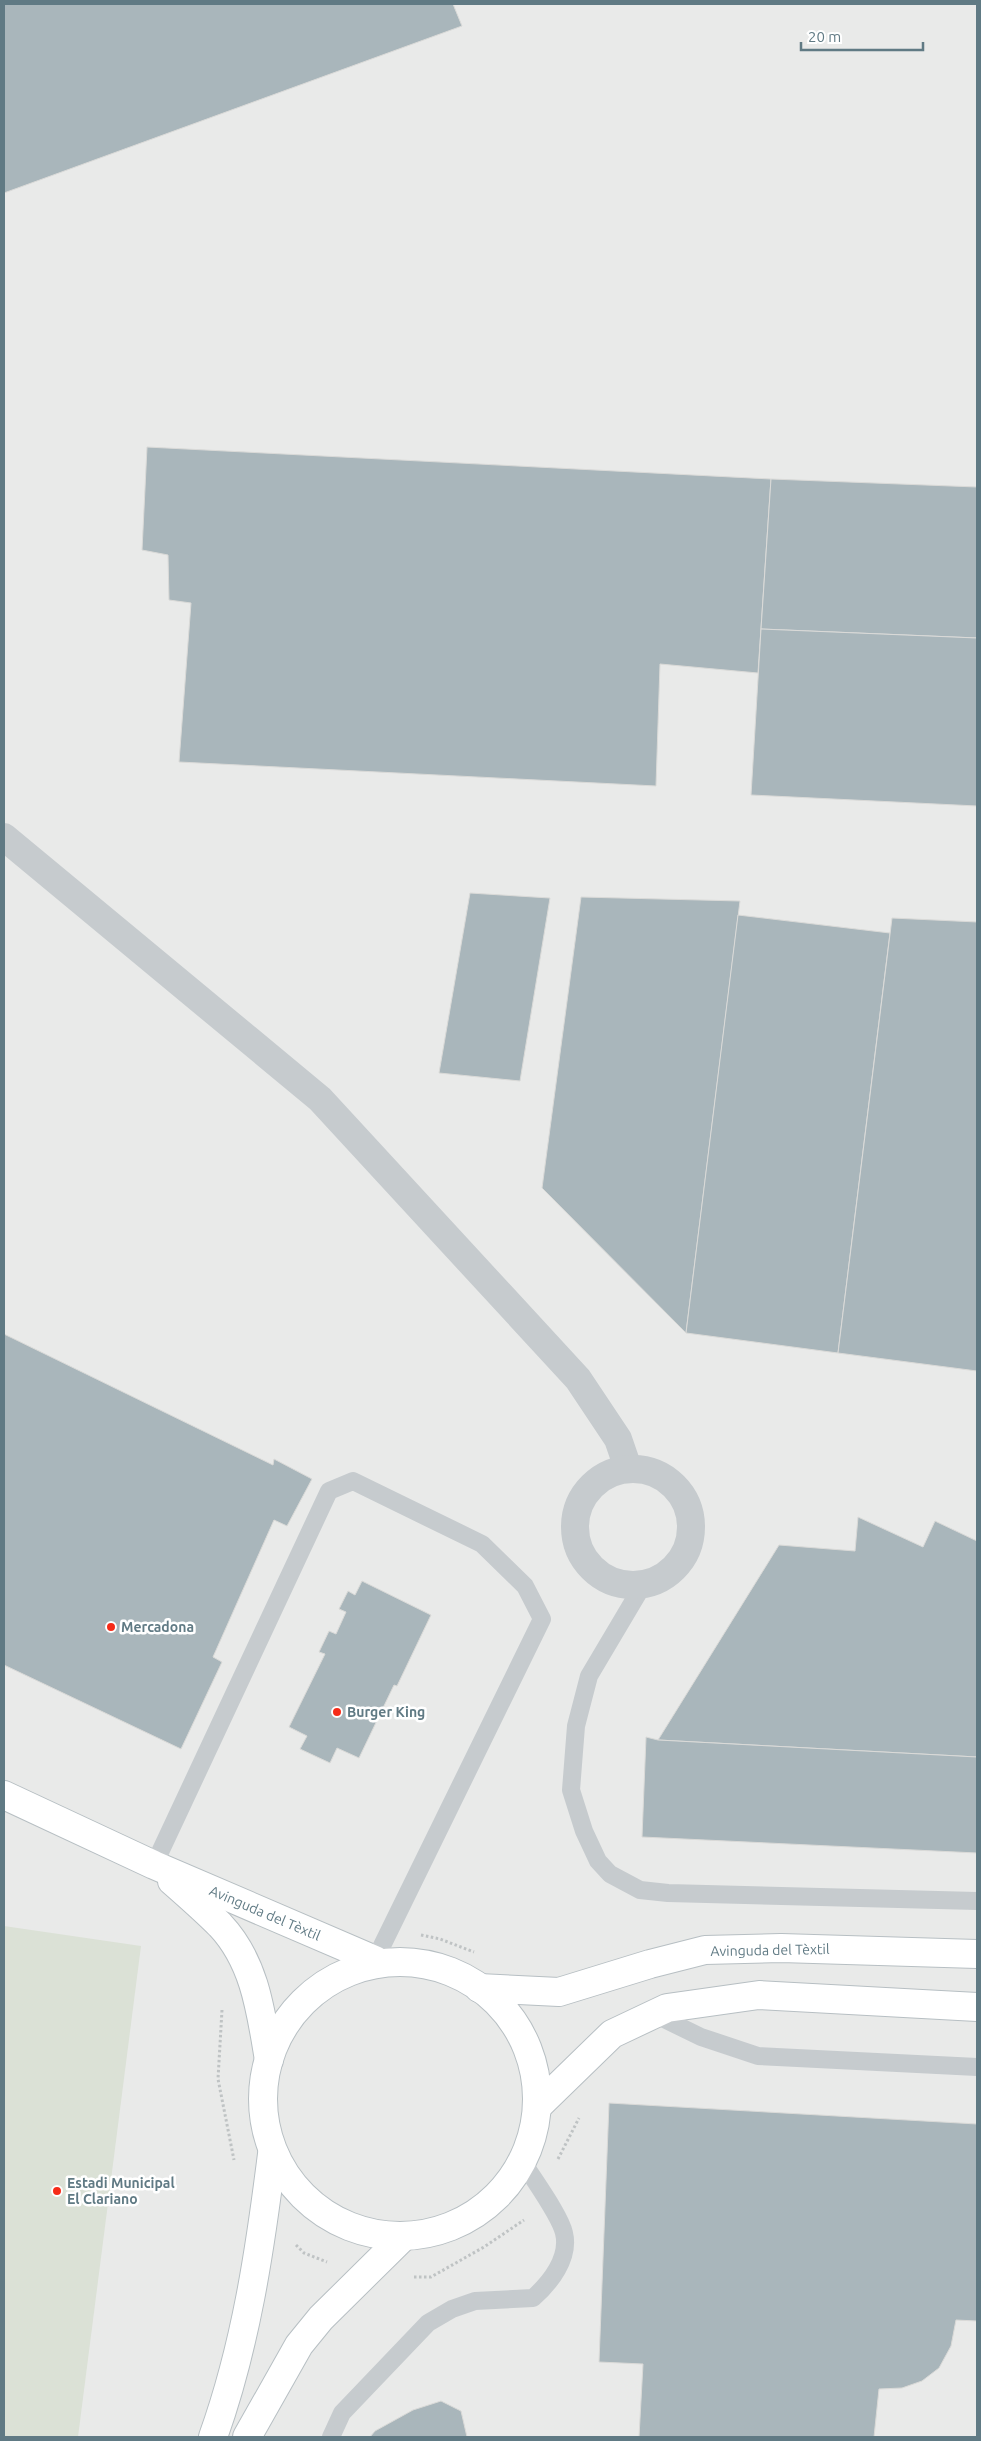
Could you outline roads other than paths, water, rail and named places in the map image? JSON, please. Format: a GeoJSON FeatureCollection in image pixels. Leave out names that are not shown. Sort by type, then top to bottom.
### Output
{"type":"FeatureCollection","features":[{"type":"Feature","properties":{"kind":"street"},"geometry":{"type":"LineString","coordinates":[[4,837],[70,894],[320,1099],[578,1380],[618,1439],[628,1468]]}},
{"type":"Feature","properties":{"kind":"street"},"geometry":{"type":"LineString","coordinates":[[628,1468],[654,1473],[666,1478],[680,1492],[689,1510],[692,1530],[688,1549],[677,1566],[662,1579],[643,1585],[624,1585],[606,1579],[591,1568],[580,1553],[575,1534],[575,1516],[582,1498],[593,1483],[610,1473],[628,1468]]}},
{"type":"Feature","properties":{"kind":"street","name":"Avinguda del Tèxtil"},"geometry":{"type":"LineString","coordinates":[[4,1795],[154,1865],[375,1960]]}},
{"type":"Feature","properties":{"kind":"street","name":"Avinguda del Tèxtil"},"geometry":{"type":"LineString","coordinates":[[154,1865],[222,1926],[242,1956],[260,2006],[269,2060]]}},
{"type":"Feature","properties":{"kind":"street","name":"Avinguda del Tèxtil"},"geometry":{"type":"LineString","coordinates":[[478,1988],[559,1992],[650,1964],[705,1950],[782,1948],[977,1954]]}},
{"type":"Feature","properties":{"kind":"street"},"geometry":{"type":"LineString","coordinates":[[375,1960],[407,1961],[447,1968],[478,1988],[506,2009],[523,2032],[535,2067],[540,2104],[536,2130],[523,2162],[500,2191],[474,2215],[439,2230],[403,2236],[362,2232],[324,2216],[293,2189],[272,2154],[263,2120],[263,2085],[269,2060],[291,2020],[315,1994],[341,1974],[375,1960]]}},
{"type":"Feature","properties":{"kind":"street"},"geometry":{"type":"LineString","coordinates":[[540,2104],[612,2034],[667,2008],[759,1995],[977,2007]]}},
{"type":"Feature","properties":{"kind":"street"},"geometry":{"type":"LineString","coordinates":[[213,2437],[239,2353],[260,2253],[272,2154]]}},
{"type":"Feature","properties":{"kind":"street"},"geometry":{"type":"LineString","coordinates":[[247,2437],[299,2345],[321,2318],[403,2236]]}},
{"type":"Feature","properties":{"kind":"lane"},"geometry":{"type":"LineString","coordinates":[[154,1865],[329,1491],[353,1481],[482,1544],[525,1586],[542,1619],[375,1960]]}},
{"type":"Feature","properties":{"kind":"lane"},"geometry":{"type":"LineString","coordinates":[[643,1585],[589,1676],[576,1726],[572,1790],[584,1831],[598,1861],[610,1874],[640,1890],[668,1893],[977,1902]]}},
{"type":"Feature","properties":{"kind":"lane"},"geometry":{"type":"LineString","coordinates":[[654,2014],[701,2037],[758,2056],[977,2067]]}},
{"type":"Feature","properties":{"kind":"lane"},"geometry":{"type":"LineString","coordinates":[[331,2437],[342,2413],[428,2323],[452,2309],[475,2301],[533,2298],[556,2272],[563,2254],[564,2234],[545,2196],[523,2162]]}},
{"type":"Feature","properties":{"kind":"place","name":"Mercadona"},"geometry":{"type":"Point","coordinates":[111,1627]}},
{"type":"Feature","properties":{"kind":"place","name":"Burger King"},"geometry":{"type":"Point","coordinates":[337,1712]}},
{"type":"Feature","properties":{"kind":"place","name":"Estadi Municipal El Clariano"},"geometry":{"type":"Point","coordinates":[57,2191]}}]}
